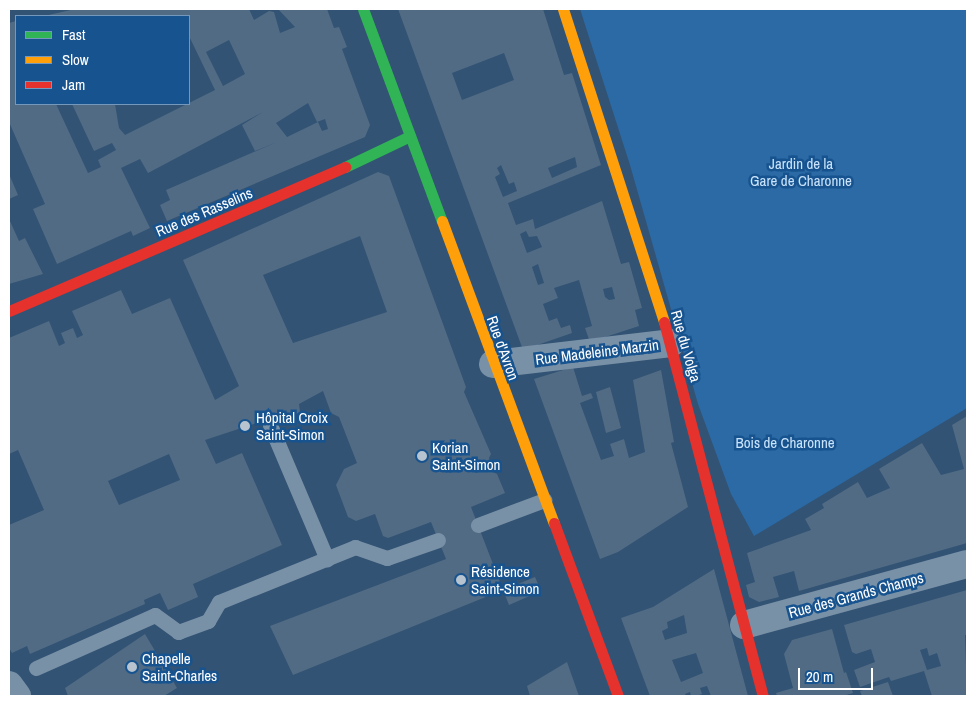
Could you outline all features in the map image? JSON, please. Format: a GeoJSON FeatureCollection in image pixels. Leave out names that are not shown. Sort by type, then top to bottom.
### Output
{"type":"FeatureCollection","features":[{"type":"Feature","properties":{"kind":"street","name":"Rue d'Avron"},"geometry":{"type":"LineString","coordinates":[[363,9],[493,364],[618,696]]}},
{"type":"Feature","properties":{"kind":"street","name":"Rue du Volga"},"geometry":{"type":"LineString","coordinates":[[563,9],[671,343],[764,696]]}},
{"type":"Feature","properties":{"kind":"street","name":"Rue des Rasselins"},"geometry":{"type":"LineString","coordinates":[[9,311],[382,151],[410,136]]}},
{"type":"Feature","properties":{"kind":"street","name":"Rue Madeleine Marzin"},"geometry":{"type":"LineString","coordinates":[[493,364],[671,343]]}},
{"type":"Feature","properties":{"kind":"street","name":"Rue des Grands Champs"},"geometry":{"type":"LineString","coordinates":[[744,625],[967,564]]}},
{"type":"Feature","properties":{"kind":"street"},"geometry":{"type":"LineString","coordinates":[[9,685],[16,696]]}},
{"type":"Feature","properties":{"kind":"lane"},"geometry":{"type":"LineString","coordinates":[[270,425],[327,559]]}},
{"type":"Feature","properties":{"kind":"lane"},"geometry":{"type":"LineString","coordinates":[[478,525],[544,500]]}},
{"type":"Feature","properties":{"kind":"lane"},"geometry":{"type":"LineString","coordinates":[[36,668],[155,615],[178,632],[208,621],[219,602],[355,547],[387,558],[438,540]]}},
{"type":"Feature","properties":{"kind":"green space","name":"Jardin de la Gare de Charonne"},"geometry":{"type":"Polygon","coordinates":[[[580,9],[967,9],[967,408],[754,536],[731,494],[698,404],[630,165],[580,9]]]}},
{"type":"Feature","properties":{"kind":"building"},"geometry":{"type":"Polygon","coordinates":[[[75,9],[249,9],[254,20],[269,11],[274,12],[280,33],[295,27],[278,9],[327,9],[334,28],[339,27],[347,47],[342,49],[370,125],[365,137],[167,221],[160,205],[170,200],[166,190],[277,142],[255,151],[242,125],[263,112],[148,173],[140,159],[121,168],[150,228],[133,236],[131,231],[57,264],[33,209],[45,204],[9,122],[9,23],[15,21],[15,105],[56,105],[88,173],[101,167],[98,160],[116,150],[112,143],[94,151],[72,105],[115,105],[119,128],[125,135],[185,105],[190,105],[190,102],[215,90],[190,38],[190,15],[48,15],[75,9]],[[229,40],[206,52],[223,86],[245,74],[229,40]],[[308,103],[276,123],[287,137],[318,122],[322,131],[328,129],[325,119],[317,122],[308,103]]]}},
{"type":"Feature","properties":{"kind":"building"},"geometry":{"type":"Polygon","coordinates":[[[398,9],[543,9],[564,75],[572,73],[601,165],[508,203],[516,225],[533,219],[535,229],[602,201],[621,264],[629,262],[642,308],[635,310],[639,326],[590,342],[585,328],[592,326],[579,280],[554,288],[558,298],[543,304],[549,321],[557,318],[561,328],[570,325],[572,333],[523,350],[398,9]],[[504,53],[452,73],[462,100],[514,80],[504,53]],[[575,157],[548,168],[552,178],[577,167],[575,157]],[[501,165],[497,168],[500,174],[495,177],[503,197],[517,191],[514,182],[509,184],[501,165]],[[526,231],[520,234],[527,253],[542,247],[537,236],[529,237],[526,231]],[[538,264],[532,267],[538,285],[544,283],[538,264]],[[612,287],[603,289],[605,297],[609,300],[615,299],[612,287]]]}},
{"type":"Feature","properties":{"kind":"building","name":"Hôpital Croix Saint-Simon"},"geometry":{"type":"Polygon","coordinates":[[[378,172],[389,176],[466,387],[464,392],[491,454],[489,458],[493,472],[497,474],[505,493],[471,507],[503,590],[293,675],[270,626],[446,559],[431,522],[388,538],[383,536],[375,514],[356,521],[348,517],[336,485],[344,469],[357,463],[339,417],[331,413],[323,391],[299,404],[300,412],[280,422],[278,416],[205,440],[216,464],[242,453],[282,545],[193,584],[198,597],[168,610],[160,593],[144,600],[145,604],[30,654],[27,646],[12,653],[9,648],[9,525],[44,510],[18,450],[9,454],[9,338],[49,321],[59,346],[65,343],[61,333],[73,328],[77,338],[83,335],[72,311],[121,290],[132,314],[170,298],[215,400],[239,386],[183,260],[378,172]],[[360,236],[263,275],[293,343],[387,312],[360,236]],[[169,454],[108,481],[119,505],[180,480],[169,454]]]}},
{"type":"Feature","properties":{"kind":"building"},"geometry":{"type":"Polygon","coordinates":[[[9,174],[18,195],[9,199],[9,174]]]}},
{"type":"Feature","properties":{"kind":"building"},"geometry":{"type":"Polygon","coordinates":[[[9,219],[19,241],[25,238],[43,274],[9,284],[9,219]]]}},
{"type":"Feature","properties":{"kind":"building"},"geometry":{"type":"Polygon","coordinates":[[[573,367],[582,396],[591,393],[593,398],[580,403],[601,460],[614,456],[610,444],[624,439],[629,458],[645,452],[633,380],[661,370],[674,442],[671,443],[688,507],[618,552],[600,559],[534,379],[573,367]]]}},
{"type":"Feature","properties":{"kind":"building"},"geometry":{"type":"Polygon","coordinates":[[[610,387],[621,428],[606,433],[596,392],[610,387]]]}},
{"type":"Feature","properties":{"kind":"building"},"geometry":{"type":"Polygon","coordinates":[[[967,416],[967,543],[799,591],[794,571],[773,577],[779,597],[759,602],[749,597],[746,585],[755,582],[747,553],[811,530],[805,519],[824,508],[822,504],[858,482],[867,498],[890,488],[879,469],[922,443],[941,475],[964,469],[952,425],[967,416]]]}},
{"type":"Feature","properties":{"kind":"building"},"geometry":{"type":"Polygon","coordinates":[[[714,569],[748,696],[711,696],[707,686],[700,688],[702,694],[696,696],[691,696],[690,692],[685,694],[686,696],[650,696],[621,618],[653,607],[714,569]],[[684,615],[667,622],[668,628],[662,631],[665,640],[687,633],[684,615]],[[696,653],[672,660],[681,682],[703,673],[696,653]]]}},
{"type":"Feature","properties":{"kind":"building"},"geometry":{"type":"Polygon","coordinates":[[[535,577],[541,591],[509,605],[503,590],[535,577]]]}},
{"type":"Feature","properties":{"kind":"building"},"geometry":{"type":"Polygon","coordinates":[[[967,590],[967,635],[965,635],[967,696],[932,696],[924,671],[891,681],[889,677],[860,687],[854,670],[875,662],[871,649],[856,654],[852,652],[844,625],[967,590]],[[927,648],[920,650],[927,670],[941,666],[937,653],[929,656],[927,648]]]}},
{"type":"Feature","properties":{"kind":"building"},"geometry":{"type":"Polygon","coordinates":[[[832,629],[844,673],[846,672],[853,693],[843,696],[777,696],[776,693],[793,688],[784,654],[792,640],[832,629]]]}},
{"type":"Feature","properties":{"kind":"building","name":"Chapelle Saint-Charles"},"geometry":{"type":"Polygon","coordinates":[[[145,634],[177,688],[164,696],[68,696],[65,688],[145,634]]]}},
{"type":"Feature","properties":{"kind":"building"},"geometry":{"type":"Polygon","coordinates":[[[567,662],[579,696],[530,696],[527,686],[567,662]]]}},
{"type":"Feature","properties":{"kind":"building"},"geometry":{"type":"Polygon","coordinates":[[[888,682],[893,696],[862,696],[860,691],[888,682]]]}},
{"type":"Feature","properties":{"kind":"traffic: fast"},"geometry":{"type":"LineString","coordinates":[[363,9],[442,221]]}},
{"type":"Feature","properties":{"kind":"traffic: fast"},"geometry":{"type":"LineString","coordinates":[[345,167],[410,136]]}},
{"type":"Feature","properties":{"kind":"traffic: slow"},"geometry":{"type":"LineString","coordinates":[[563,9],[664,322]]}},
{"type":"Feature","properties":{"kind":"traffic: slow"},"geometry":{"type":"LineString","coordinates":[[442,221],[554,523]]}},
{"type":"Feature","properties":{"kind":"traffic: jam"},"geometry":{"type":"LineString","coordinates":[[9,311],[345,167]]}},
{"type":"Feature","properties":{"kind":"traffic: jam"},"geometry":{"type":"LineString","coordinates":[[664,322],[763,696]]}},
{"type":"Feature","properties":{"kind":"traffic: jam"},"geometry":{"type":"LineString","coordinates":[[554,523],[618,696]]}},
{"type":"Feature","properties":{"kind":"place","name":"Hôpital Croix Saint-Simon"},"geometry":{"type":"Point","coordinates":[245,426]}},
{"type":"Feature","properties":{"kind":"place","name":"Korian Saint-Simon"},"geometry":{"type":"Point","coordinates":[422,456]}},
{"type":"Feature","properties":{"kind":"place","name":"Résidence Saint-Simon"},"geometry":{"type":"Point","coordinates":[461,580]}},
{"type":"Feature","properties":{"kind":"place","name":"Chapelle Saint-Charles"},"geometry":{"type":"Point","coordinates":[132,667]}},
{"type":"Feature","properties":{"kind":"park label","name":"Bois de Charonne"},"geometry":{"type":"Point","coordinates":[785,443]}}]}
